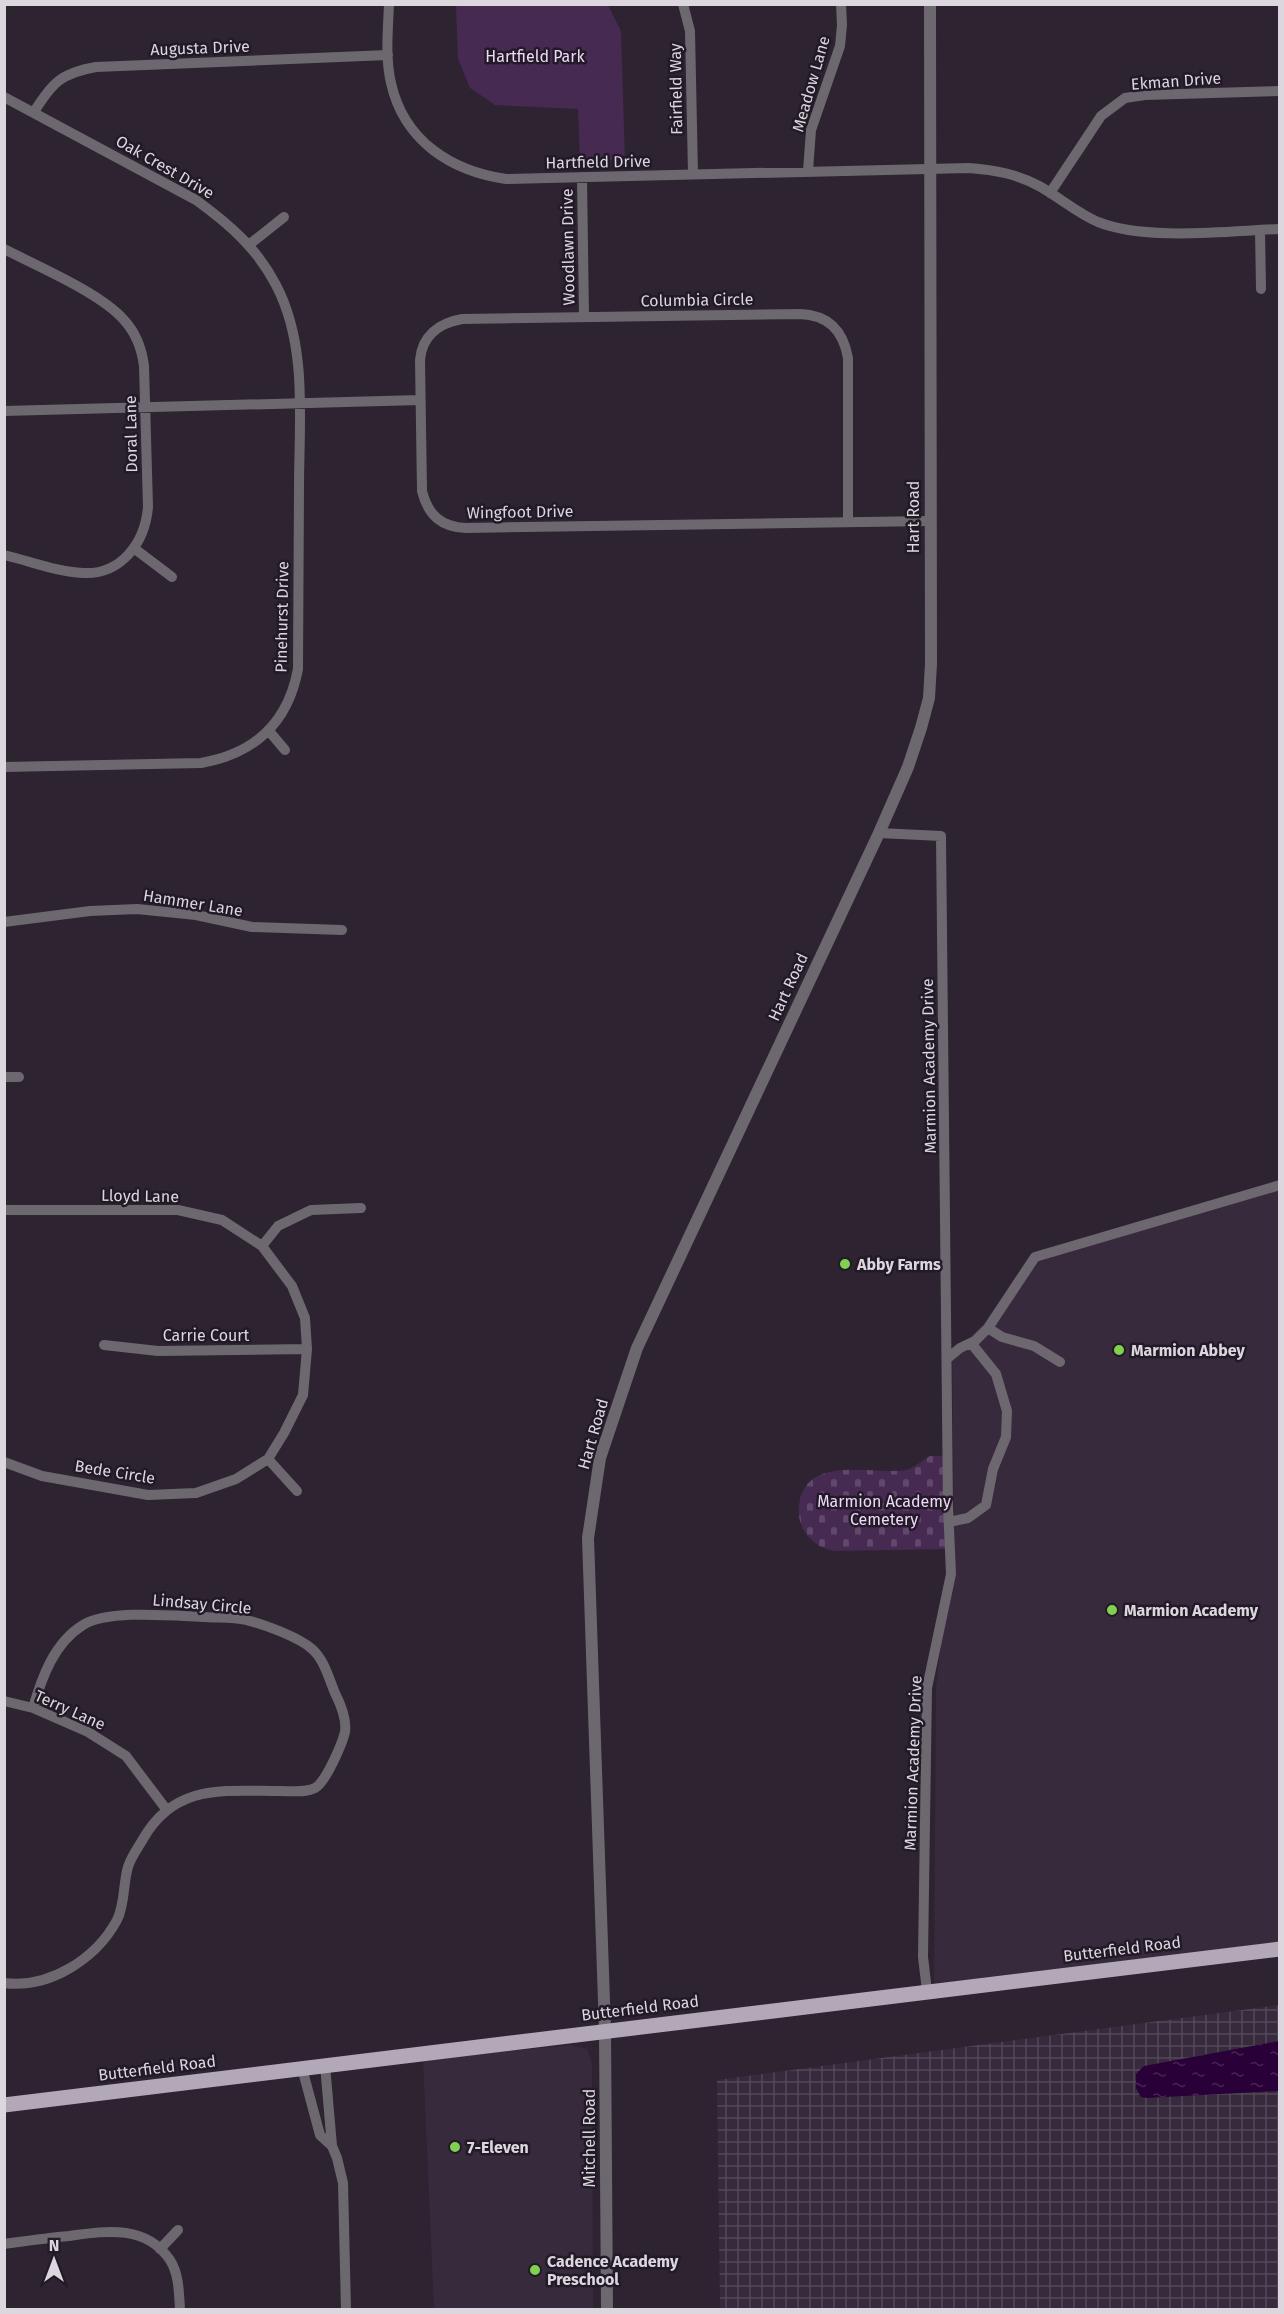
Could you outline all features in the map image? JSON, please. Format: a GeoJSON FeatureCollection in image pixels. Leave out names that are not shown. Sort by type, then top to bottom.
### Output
{"type":"FeatureCollection","features":[{"type":"Feature","properties":{"kind":"main road","name":"Butterfield Road"},"geometry":{"type":"LineString","coordinates":[[4,2105],[1280,1949]]}},
{"type":"Feature","properties":{"kind":"street","name":"Hartfield Drive"},"geometry":{"type":"LineString","coordinates":[[389,4],[387,55],[391,83],[406,119],[431,149],[448,162],[486,176],[507,179],[808,171],[996,170],[1022,177],[1098,222],[1129,231],[1162,233],[1280,230]]}},
{"type":"Feature","properties":{"kind":"street","name":"Fairfield Way"},"geometry":{"type":"LineString","coordinates":[[683,4],[690,32],[693,174]]}},
{"type":"Feature","properties":{"kind":"street","name":"Meadow Lane"},"geometry":{"type":"LineString","coordinates":[[808,171],[811,130],[840,46],[842,4]]}},
{"type":"Feature","properties":{"kind":"street","name":"Hart Road"},"geometry":{"type":"LineString","coordinates":[[603,1966],[588,1538],[600,1458],[637,1348],[879,833],[908,767],[929,698],[931,664],[930,4]]}},
{"type":"Feature","properties":{"kind":"street","name":"Augusta Drive"},"geometry":{"type":"LineString","coordinates":[[34,112],[48,89],[58,80],[80,70],[96,67],[387,55]]}},
{"type":"Feature","properties":{"kind":"street","name":"Ekman Drive"},"geometry":{"type":"LineString","coordinates":[[1050,193],[1101,116],[1125,98],[1145,95],[1280,91]]}},
{"type":"Feature","properties":{"kind":"street","name":"Oak Crest Drive"},"geometry":{"type":"LineString","coordinates":[[4,97],[196,200],[224,220],[249,244],[276,285],[290,317],[297,353],[299,402]]}},
{"type":"Feature","properties":{"kind":"street","name":"Woodlawn Drive"},"geometry":{"type":"LineString","coordinates":[[582,177],[584,316]]}},
{"type":"Feature","properties":{"kind":"street"},"geometry":{"type":"LineString","coordinates":[[249,244],[284,217]]}},
{"type":"Feature","properties":{"kind":"street"},"geometry":{"type":"LineString","coordinates":[[1260,230],[1261,289]]}},
{"type":"Feature","properties":{"kind":"street","name":"Doral Lane"},"geometry":{"type":"LineString","coordinates":[[4,249],[97,298],[124,320],[142,353],[146,407],[147,518],[145,529],[135,549],[113,567],[104,570],[85,573],[72,572],[4,555]]}},
{"type":"Feature","properties":{"kind":"street","name":"Columbia Circle"},"geometry":{"type":"LineString","coordinates":[[420,400],[420,351],[427,339],[443,325],[462,319],[811,314],[832,323],[846,344],[848,358],[848,522]]}},
{"type":"Feature","properties":{"kind":"street"},"geometry":{"type":"LineString","coordinates":[[4,411],[420,400]]}},
{"type":"Feature","properties":{"kind":"street","name":"Wingfoot Drive"},"geometry":{"type":"LineString","coordinates":[[420,400],[422,491],[429,511],[448,526],[466,528],[930,521]]}},
{"type":"Feature","properties":{"kind":"street","name":"Pinehurst Drive"},"geometry":{"type":"LineString","coordinates":[[4,767],[201,763],[220,760],[238,753],[269,731],[288,703],[295,687],[298,669],[299,402]]}},
{"type":"Feature","properties":{"kind":"street"},"geometry":{"type":"LineString","coordinates":[[135,549],[172,577]]}},
{"type":"Feature","properties":{"kind":"street"},"geometry":{"type":"LineString","coordinates":[[269,731],[285,750]]}},
{"type":"Feature","properties":{"kind":"street","name":"Marmion Academy Drive"},"geometry":{"type":"LineString","coordinates":[[879,833],[940,836],[951,1574],[927,1688],[923,1957],[927,1991]]}},
{"type":"Feature","properties":{"kind":"street","name":"Hammer Lane"},"geometry":{"type":"LineString","coordinates":[[4,922],[90,911],[137,909],[196,915],[252,927],[342,930]]}},
{"type":"Feature","properties":{"kind":"street"},"geometry":{"type":"LineString","coordinates":[[4,1077],[19,1077]]}},
{"type":"Feature","properties":{"kind":"street"},"geometry":{"type":"LineString","coordinates":[[948,1358],[988,1328],[1035,1257],[1280,1185]]}},
{"type":"Feature","properties":{"kind":"street"},"geometry":{"type":"LineString","coordinates":[[262,1246],[278,1226],[311,1210],[361,1208]]}},
{"type":"Feature","properties":{"kind":"street","name":"Lloyd Lane"},"geometry":{"type":"LineString","coordinates":[[4,1209],[178,1210],[222,1220],[262,1246]]}},
{"type":"Feature","properties":{"kind":"street","name":"Bede Circle"},"geometry":{"type":"LineString","coordinates":[[4,1462],[42,1476],[148,1495],[196,1493],[236,1479],[268,1459],[303,1395],[308,1349],[305,1318],[292,1286],[262,1246]]}},
{"type":"Feature","properties":{"kind":"street"},"geometry":{"type":"LineString","coordinates":[[988,1328],[1002,1337],[1034,1346],[1060,1362]]}},
{"type":"Feature","properties":{"kind":"street"},"geometry":{"type":"LineString","coordinates":[[949,1522],[968,1518],[986,1505],[993,1469],[1006,1437],[1007,1411],[996,1374],[971,1343]]}},
{"type":"Feature","properties":{"kind":"street","name":"Carrie Court"},"geometry":{"type":"LineString","coordinates":[[104,1345],[158,1351],[308,1349]]}},
{"type":"Feature","properties":{"kind":"street"},"geometry":{"type":"LineString","coordinates":[[268,1459],[297,1491]]}},
{"type":"Feature","properties":{"kind":"street","name":"Lindsay Circle"},"geometry":{"type":"LineString","coordinates":[[4,1983],[19,1985],[60,1974],[96,1949],[118,1919],[128,1865],[146,1833],[166,1809],[182,1800],[208,1791],[308,1790],[322,1782],[343,1737],[345,1724],[325,1670],[312,1648],[273,1627],[243,1619],[137,1614],[86,1623],[79,1627],[57,1650],[43,1675],[33,1708]]}},
{"type":"Feature","properties":{"kind":"street","name":"Terry Lane"},"geometry":{"type":"LineString","coordinates":[[4,1701],[33,1708],[88,1732],[126,1756],[166,1809]]}},
{"type":"Feature","properties":{"kind":"street","name":"Mitchell Road"},"geometry":{"type":"LineString","coordinates":[[603,1966],[607,2310]]}},
{"type":"Feature","properties":{"kind":"street"},"geometry":{"type":"LineString","coordinates":[[325,2065],[332,2146],[343,2182],[346,2310]]}},
{"type":"Feature","properties":{"kind":"street"},"geometry":{"type":"LineString","coordinates":[[302,2068],[320,2135],[332,2146]]}},
{"type":"Feature","properties":{"kind":"street"},"geometry":{"type":"LineString","coordinates":[[160,2249],[178,2230]]}},
{"type":"Feature","properties":{"kind":"street"},"geometry":{"type":"LineString","coordinates":[[4,2244],[117,2231],[141,2236],[160,2249],[171,2261],[180,2310]]}},
{"type":"Feature","properties":{"kind":"shaded area","name":"Marmion Academy"},"geometry":{"type":"Polygon","coordinates":[[[1279,1182],[1279,1944],[934,1983],[936,1687],[954,1533],[952,1348],[983,1325],[1032,1253],[1279,1182]]]}},
{"type":"Feature","properties":{"kind":"shaded area"},"geometry":{"type":"Polygon","coordinates":[[[1279,2005],[1279,2309],[720,2309],[717,2080],[1279,2005]]]}},
{"type":"Feature","properties":{"kind":"shaded area"},"geometry":{"type":"Polygon","coordinates":[[[571,2045],[587,2049],[592,2064],[593,2309],[434,2309],[423,2059],[571,2045]]]}},
{"type":"Feature","properties":{"kind":"green space","name":"Hartfield Park"},"geometry":{"type":"Polygon","coordinates":[[[456,5],[608,5],[621,31],[625,160],[580,161],[578,109],[495,105],[470,88],[458,59],[456,5]]]}},
{"type":"Feature","properties":{"kind":"green space","name":"Marmion Academy Cemetery"},"geometry":{"type":"Polygon","coordinates":[[[930,1456],[945,1456],[947,1549],[835,1551],[818,1545],[801,1525],[800,1500],[806,1486],[816,1477],[844,1470],[906,1470],[930,1456]]]}},
{"type":"Feature","properties":{"kind":"water"},"geometry":{"type":"Polygon","coordinates":[[[1279,2041],[1279,2091],[1147,2098],[1141,2097],[1136,2088],[1136,2074],[1144,2066],[1279,2041]]]}},
{"type":"Feature","properties":{"kind":"place","name":"Abby Farms"},"geometry":{"type":"Point","coordinates":[845,1264]}},
{"type":"Feature","properties":{"kind":"place","name":"Marmion Abbey"},"geometry":{"type":"Point","coordinates":[1119,1350]}},
{"type":"Feature","properties":{"kind":"place","name":"Marmion Academy"},"geometry":{"type":"Point","coordinates":[1112,1610]}},
{"type":"Feature","properties":{"kind":"place","name":"7-Eleven"},"geometry":{"type":"Point","coordinates":[455,2147]}},
{"type":"Feature","properties":{"kind":"place","name":"Cadence Academy Preschool"},"geometry":{"type":"Point","coordinates":[535,2270]}}]}
